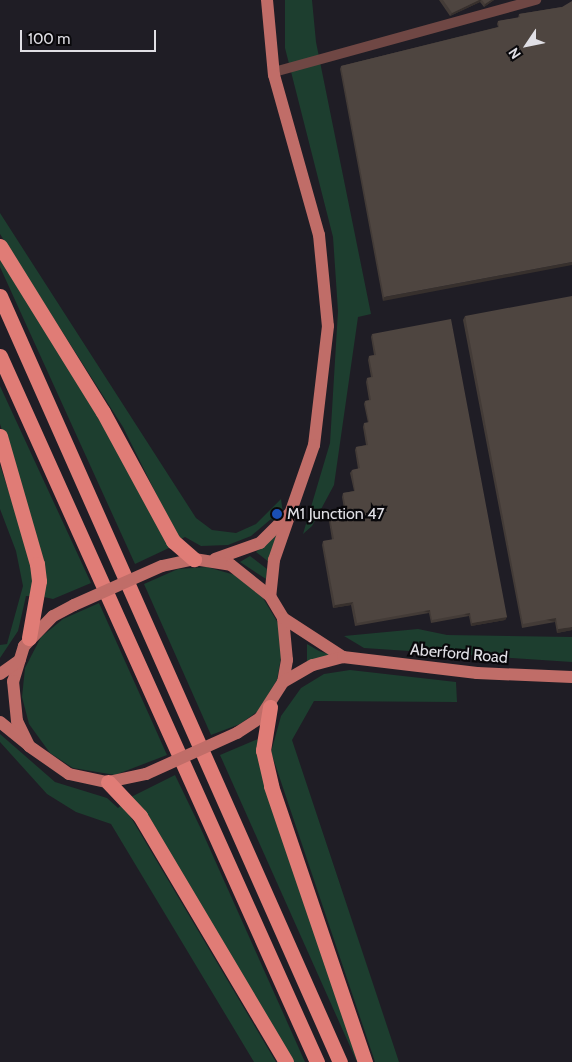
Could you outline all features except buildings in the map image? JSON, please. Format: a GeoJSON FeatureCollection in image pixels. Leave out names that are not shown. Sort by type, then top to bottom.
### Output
{"type":"FeatureCollection","features":[{"type":"Feature","properties":{"kind":"highway"},"geometry":{"type":"LineString","coordinates":[[0,246],[103,412],[173,541],[194,559]]}},
{"type":"Feature","properties":{"kind":"highway"},"geometry":{"type":"LineString","coordinates":[[0,296],[340,1062]]}},
{"type":"Feature","properties":{"kind":"highway"},"geometry":{"type":"LineString","coordinates":[[0,356],[317,1062]]}},
{"type":"Feature","properties":{"kind":"highway"},"geometry":{"type":"LineString","coordinates":[[0,436],[37,564],[39,581],[29,638]]}},
{"type":"Feature","properties":{"kind":"highway"},"geometry":{"type":"LineString","coordinates":[[270,707],[264,750],[271,786],[365,1062]]}},
{"type":"Feature","properties":{"kind":"highway"},"geometry":{"type":"LineString","coordinates":[[108,782],[140,816],[286,1062]]}},
{"type":"Feature","properties":{"kind":"main road"},"geometry":{"type":"LineString","coordinates":[[267,0],[274,72],[319,235],[328,326],[314,445],[294,508],[272,566],[270,596]]}},
{"type":"Feature","properties":{"kind":"main road"},"geometry":{"type":"LineString","coordinates":[[29,746],[13,702],[20,660],[29,638],[53,616],[162,566],[194,559],[215,559],[260,543],[294,508]]}},
{"type":"Feature","properties":{"kind":"main road"},"geometry":{"type":"LineString","coordinates":[[0,722],[29,746],[69,774],[108,782],[146,774],[237,733],[270,707],[283,682],[287,660],[284,618],[270,596],[250,576],[215,559]]}},
{"type":"Feature","properties":{"kind":"main road","name":"Aberford Road"},"geometry":{"type":"LineString","coordinates":[[284,618],[343,657]]}},
{"type":"Feature","properties":{"kind":"main road","name":"Aberford Road"},"geometry":{"type":"LineString","coordinates":[[283,682],[313,665],[343,657],[468,672],[572,677]]}},
{"type":"Feature","properties":{"kind":"main road"},"geometry":{"type":"LineString","coordinates":[[0,674],[20,660]]}},
{"type":"Feature","properties":{"kind":"lane"},"geometry":{"type":"LineString","coordinates":[[274,72],[536,0]]}},
{"type":"Feature","properties":{"kind":"green space"},"geometry":{"type":"Polygon","coordinates":[[[285,0],[312,0],[316,42],[371,314],[358,317],[334,485],[312,526],[303,534],[330,443],[338,311],[333,237],[285,48],[285,0]]]}},
{"type":"Feature","properties":{"kind":"green space"},"geometry":{"type":"Polygon","coordinates":[[[0,213],[196,518],[212,530],[236,533],[256,524],[281,499],[283,513],[276,522],[271,519],[251,536],[228,545],[201,546],[185,537],[179,540],[123,427],[0,234],[0,213]]]}},
{"type":"Feature","properties":{"kind":"green space"},"geometry":{"type":"Polygon","coordinates":[[[0,254],[76,378],[171,547],[135,564],[0,267],[0,254]]]}},
{"type":"Feature","properties":{"kind":"green space"},"geometry":{"type":"Polygon","coordinates":[[[0,386],[91,583],[53,599],[44,597],[37,540],[0,424],[0,386]]]}},
{"type":"Feature","properties":{"kind":"green space"},"geometry":{"type":"Polygon","coordinates":[[[0,465],[31,559],[33,596],[26,596],[18,631],[0,658],[0,645],[7,644],[23,586],[16,551],[0,509],[0,465]]]}},
{"type":"Feature","properties":{"kind":"green space"},"geometry":{"type":"Polygon","coordinates":[[[282,529],[269,562],[256,552],[282,529]]]}},
{"type":"Feature","properties":{"kind":"green space"},"geometry":{"type":"Polygon","coordinates":[[[250,556],[267,569],[266,579],[240,562],[250,556]]]}},
{"type":"Feature","properties":{"kind":"green space"},"geometry":{"type":"Polygon","coordinates":[[[207,567],[235,575],[263,598],[278,623],[282,652],[277,680],[258,711],[240,724],[211,735],[144,584],[178,569],[207,567]]]}},
{"type":"Feature","properties":{"kind":"green space"},"geometry":{"type":"Polygon","coordinates":[[[99,603],[167,755],[115,775],[73,768],[50,753],[29,724],[22,697],[25,668],[41,637],[63,619],[99,603]]]}},
{"type":"Feature","properties":{"kind":"green space"},"geometry":{"type":"Polygon","coordinates":[[[418,629],[447,635],[572,637],[572,662],[364,648],[344,636],[418,629]]]}},
{"type":"Feature","properties":{"kind":"green space"},"geometry":{"type":"Polygon","coordinates":[[[307,644],[319,651],[331,655],[307,664],[307,644]]]}},
{"type":"Feature","properties":{"kind":"green space"},"geometry":{"type":"Polygon","coordinates":[[[350,670],[456,682],[457,702],[314,701],[292,740],[399,1062],[375,1062],[271,752],[281,716],[301,688],[324,674],[350,670]]]}},
{"type":"Feature","properties":{"kind":"green space"},"geometry":{"type":"Polygon","coordinates":[[[0,734],[55,782],[107,798],[118,808],[123,804],[276,1062],[254,1062],[111,824],[76,812],[47,794],[0,742],[0,734]]]}},
{"type":"Feature","properties":{"kind":"green space"},"geometry":{"type":"Polygon","coordinates":[[[258,739],[362,1062],[357,1062],[220,755],[258,739]]]}},
{"type":"Feature","properties":{"kind":"green space"},"geometry":{"type":"Polygon","coordinates":[[[175,775],[305,1062],[293,1062],[131,797],[175,775]]]}},
{"type":"Feature","properties":{"kind":"place","name":"M1 Junction 47"},"geometry":{"type":"Point","coordinates":[277,514]}}]}
